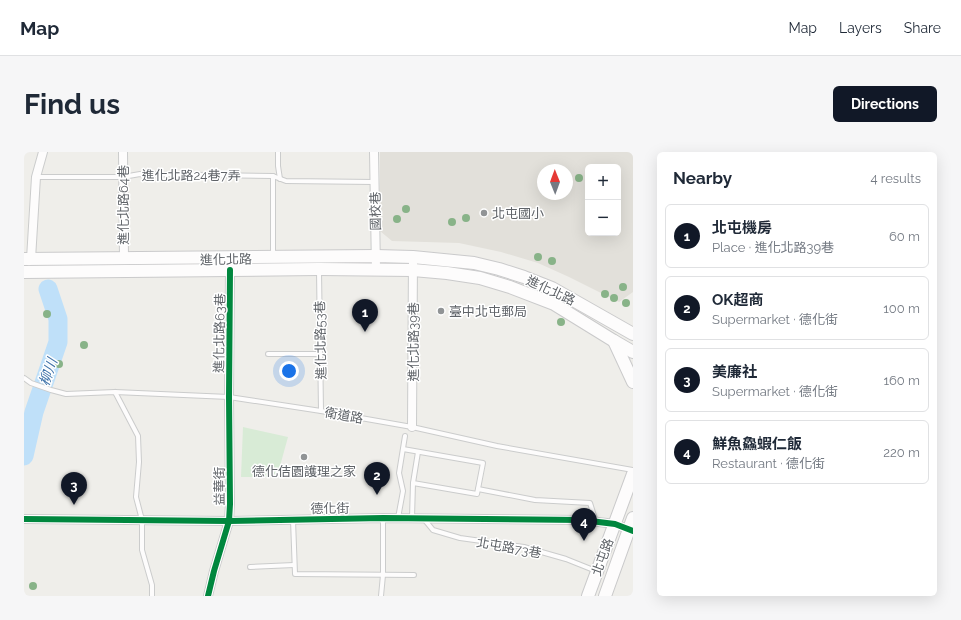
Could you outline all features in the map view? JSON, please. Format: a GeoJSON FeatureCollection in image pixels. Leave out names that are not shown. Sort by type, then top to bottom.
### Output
{"type":"FeatureCollection","features":[{"type":"Feature","properties":{"kind":"main road","name":"進化北路"},"geometry":{"type":"LineString","coordinates":[[26,261],[124,258],[376,256],[413,257],[474,263],[524,277],[552,288],[633,334]]}},
{"type":"Feature","properties":{"kind":"main road","name":"進化北路"},"geometry":{"type":"LineString","coordinates":[[24,272],[376,269],[447,273],[480,278],[510,286],[554,304],[633,352]]}},
{"type":"Feature","properties":{"kind":"main road"},"geometry":{"type":"LineString","coordinates":[[619,326],[633,325]]}},
{"type":"Feature","properties":{"kind":"main road"},"geometry":{"type":"LineString","coordinates":[[614,341],[633,382]]}},
{"type":"Feature","properties":{"kind":"main road","name":"北屯路"},"geometry":{"type":"LineString","coordinates":[[588,596],[633,474]]}},
{"type":"Feature","properties":{"kind":"main road","name":"北屯路"},"geometry":{"type":"LineString","coordinates":[[605,596],[632,526]]}},
{"type":"Feature","properties":{"kind":"street"},"geometry":{"type":"LineString","coordinates":[[26,261],[36,176],[43,152]]}},
{"type":"Feature","properties":{"kind":"street","name":"進化北路64巷"},"geometry":{"type":"LineString","coordinates":[[123,152],[124,258]]}},
{"type":"Feature","properties":{"kind":"street","name":"國校巷"},"geometry":{"type":"LineString","coordinates":[[374,152],[376,269]]}},
{"type":"Feature","properties":{"kind":"street","name":"進化北路39巷"},"geometry":{"type":"LineString","coordinates":[[412,427],[413,257]]}},
{"type":"Feature","properties":{"kind":"street","name":"進化北路63巷"},"geometry":{"type":"LineString","coordinates":[[229,397],[230,270]]}},
{"type":"Feature","properties":{"kind":"street","name":"益華街"},"geometry":{"type":"LineString","coordinates":[[208,596],[230,521],[229,397]]}},
{"type":"Feature","properties":{"kind":"street","name":"德化街"},"geometry":{"type":"LineString","coordinates":[[25,519],[230,521],[412,518],[582,520],[632,526]]}},
{"type":"Feature","properties":{"kind":"lane"},"geometry":{"type":"LineString","coordinates":[[278,152],[280,179]]}},
{"type":"Feature","properties":{"kind":"lane","name":"進化北路24巷7弄"},"geometry":{"type":"LineString","coordinates":[[36,176],[123,176],[140,174],[273,176]]}},
{"type":"Feature","properties":{"kind":"lane"},"geometry":{"type":"LineString","coordinates":[[272,256],[273,176],[286,181],[375,182]]}},
{"type":"Feature","properties":{"kind":"lane","name":"進化北路53巷"},"geometry":{"type":"LineString","coordinates":[[319,269],[321,411]]}},
{"type":"Feature","properties":{"kind":"lane"},"geometry":{"type":"LineString","coordinates":[[268,354],[320,354]]}},
{"type":"Feature","properties":{"kind":"lane","name":"衛道路"},"geometry":{"type":"LineString","coordinates":[[24,378],[31,383],[66,394],[115,392],[229,397],[412,427],[497,446],[633,470]]}},
{"type":"Feature","properties":{"kind":"lane"},"geometry":{"type":"LineString","coordinates":[[115,392],[138,436],[139,462],[136,497],[142,520],[142,550],[152,585],[152,596]]}},
{"type":"Feature","properties":{"kind":"lane"},"geometry":{"type":"LineString","coordinates":[[398,518],[403,491],[399,473],[405,436]]}},
{"type":"Feature","properties":{"kind":"lane"},"geometry":{"type":"LineString","coordinates":[[403,449],[482,463],[477,494],[413,483]]}},
{"type":"Feature","properties":{"kind":"lane"},"geometry":{"type":"LineString","coordinates":[[412,518],[413,483],[418,452]]}},
{"type":"Feature","properties":{"kind":"lane"},"geometry":{"type":"LineString","coordinates":[[478,489],[535,500],[590,503],[596,522]]}},
{"type":"Feature","properties":{"kind":"lane"},"geometry":{"type":"LineString","coordinates":[[381,596],[383,518]]}},
{"type":"Feature","properties":{"kind":"lane","name":"北屯路73巷"},"geometry":{"type":"LineString","coordinates":[[424,519],[433,530],[439,532],[460,538],[524,548],[566,559],[597,572]]}},
{"type":"Feature","properties":{"kind":"lane"},"geometry":{"type":"LineString","coordinates":[[293,520],[295,574],[414,575]]}},
{"type":"Feature","properties":{"kind":"lane"},"geometry":{"type":"LineString","coordinates":[[250,567],[294,565]]}},
{"type":"Feature","properties":{"kind":"shaded area","name":"北屯國小"},"geometry":{"type":"Polygon","coordinates":[[[380,152],[633,152],[633,292],[619,302],[538,263],[501,252],[459,243],[392,241],[380,231],[380,152]]]}},
{"type":"Feature","properties":{"kind":"green space"},"geometry":{"type":"Polygon","coordinates":[[[243,427],[288,437],[277,477],[241,477],[243,427]]]}},
{"type":"Feature","properties":{"kind":"waterway","name":"柳川"},"geometry":{"type":"LineString","coordinates":[[24,456],[34,412],[58,342],[58,319],[48,289]]}},
{"type":"Feature","properties":{"kind":"cycle path"},"geometry":{"type":"LineString","coordinates":[[208,596],[229,521],[230,270]]}},
{"type":"Feature","properties":{"kind":"cycle path"},"geometry":{"type":"LineString","coordinates":[[24,519],[229,521],[383,518],[582,520],[615,524],[633,531]]}},
{"type":"Feature","properties":{"kind":"place","name":"北屯國小"},"geometry":{"type":"Point","coordinates":[484,213]}},
{"type":"Feature","properties":{"kind":"place","name":"臺中北屯郵局"},"geometry":{"type":"Point","coordinates":[441,311]}},
{"type":"Feature","properties":{"kind":"place","name":"北屯機房"},"geometry":{"type":"Point","coordinates":[365,332]}},
{"type":"Feature","properties":{"kind":"place","name":"德化佶園護理之家"},"geometry":{"type":"Point","coordinates":[304,457]}},
{"type":"Feature","properties":{"kind":"place","name":"OK超商"},"geometry":{"type":"Point","coordinates":[377,495]}},
{"type":"Feature","properties":{"kind":"place","name":"美廉社"},"geometry":{"type":"Point","coordinates":[74,505]}},
{"type":"Feature","properties":{"kind":"place","name":"鮮魚鱻蝦仁飯"},"geometry":{"type":"Point","coordinates":[584,541]}}]}
